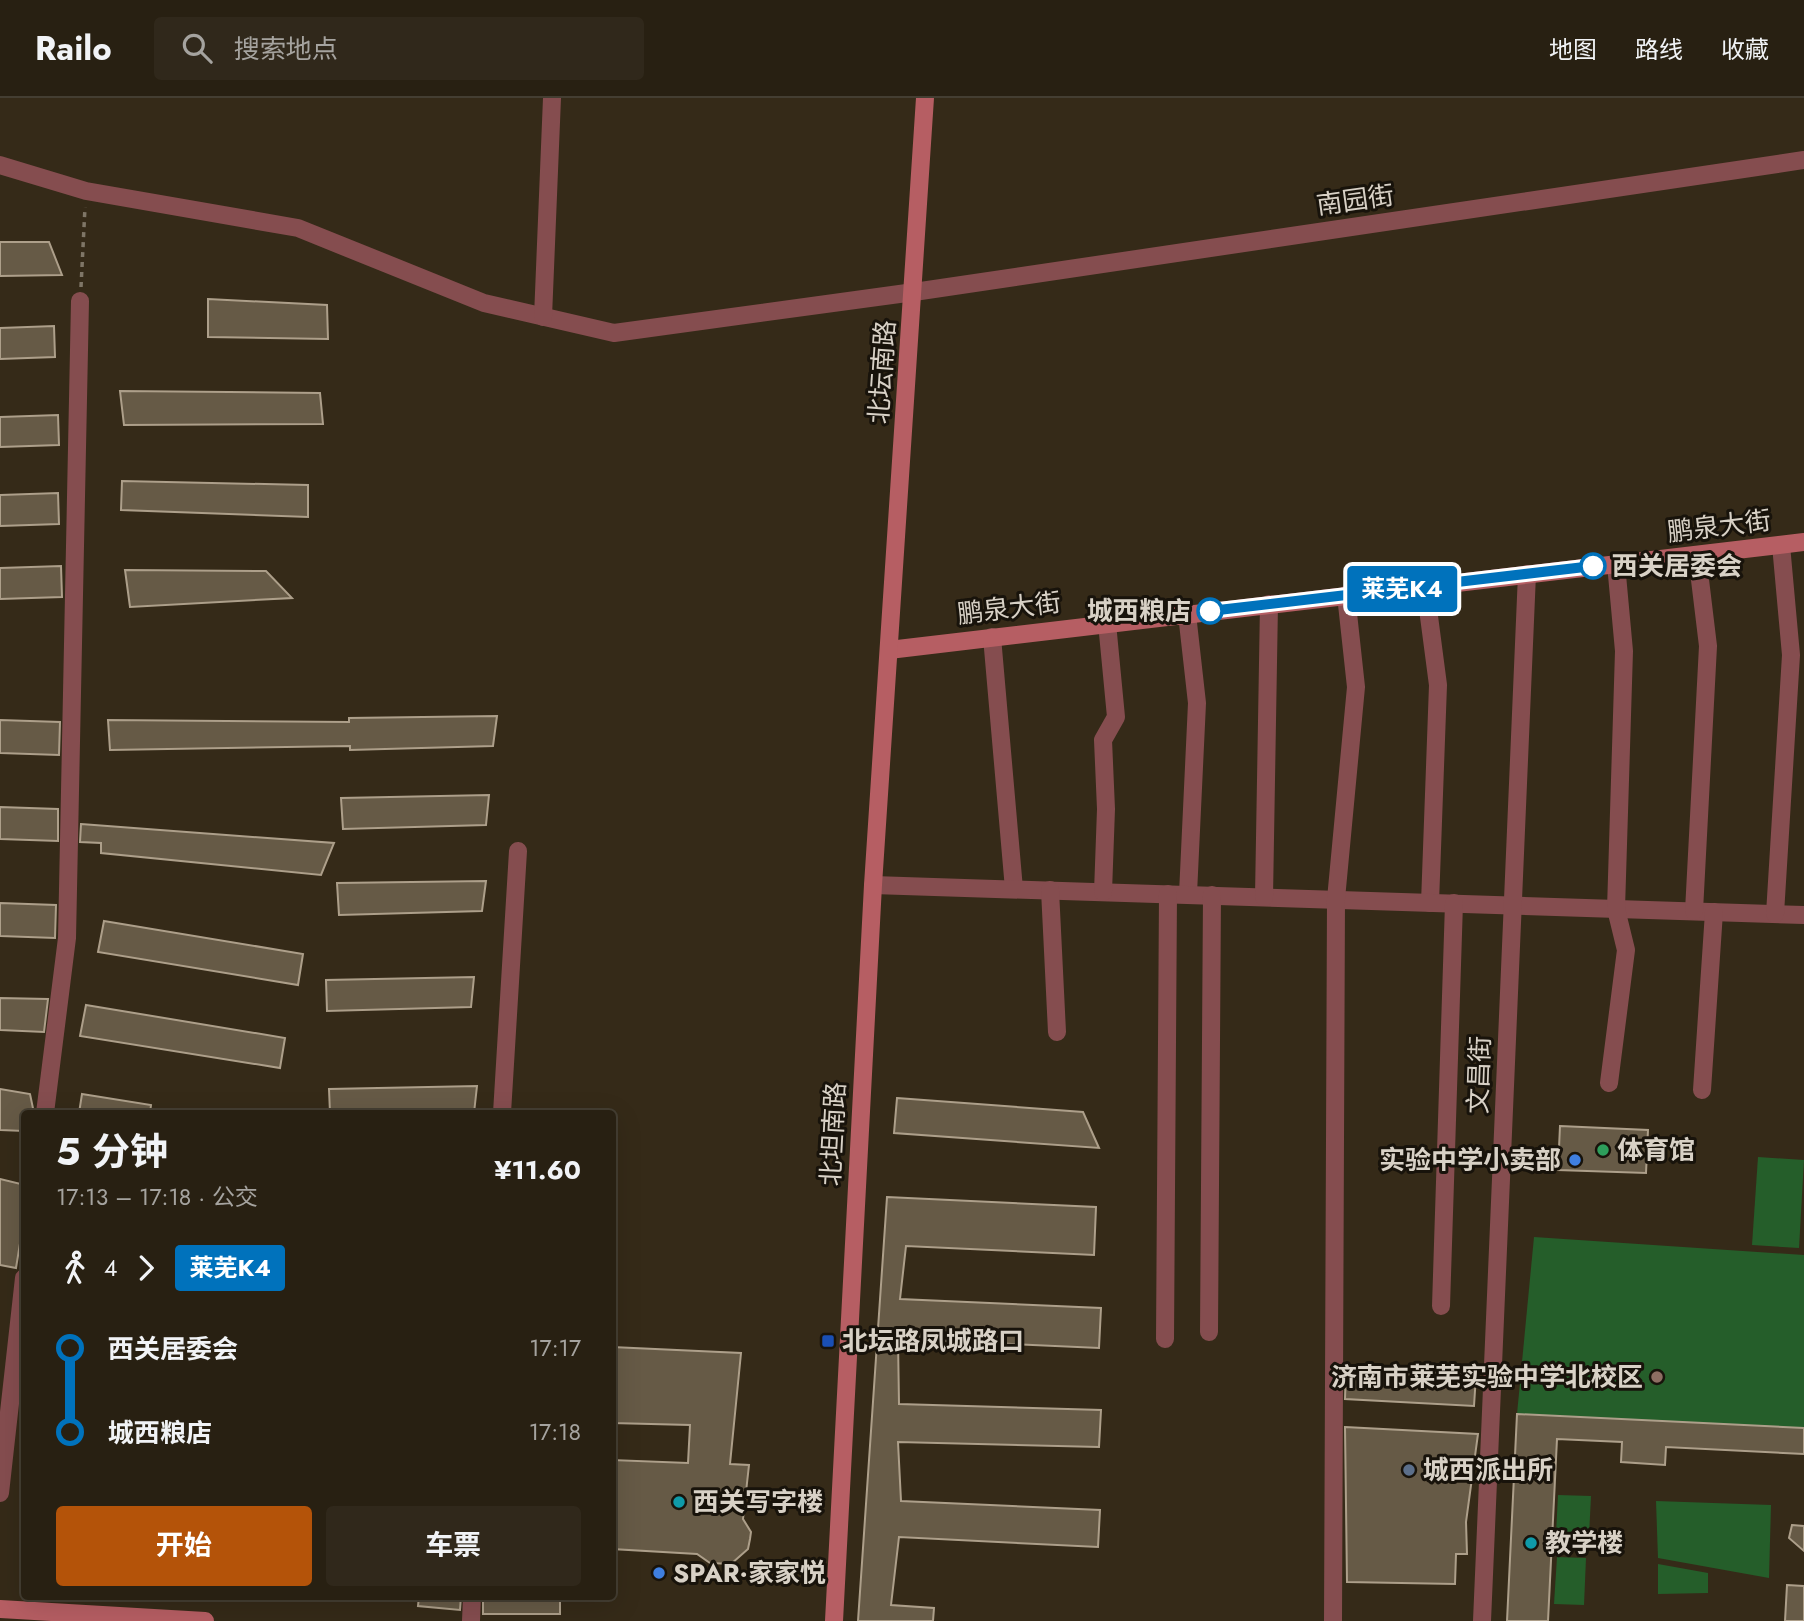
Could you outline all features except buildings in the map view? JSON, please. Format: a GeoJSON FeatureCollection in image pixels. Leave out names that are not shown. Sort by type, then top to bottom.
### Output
{"type":"FeatureCollection","features":[{"type":"Feature","properties":{"kind":"main road","name":"北坛南路"},"geometry":{"type":"LineString","coordinates":[[889,650],[925,98]]}},
{"type":"Feature","properties":{"kind":"main road","name":"鹏泉大街"},"geometry":{"type":"LineString","coordinates":[[889,650],[1804,542]]}},
{"type":"Feature","properties":{"kind":"main road","name":"北坦南路"},"geometry":{"type":"LineString","coordinates":[[834,1621],[873,885],[889,650]]}},
{"type":"Feature","properties":{"kind":"main road"},"geometry":{"type":"LineString","coordinates":[[0,1609],[61,1617],[202,1621]]}},
{"type":"Feature","properties":{"kind":"street"},"geometry":{"type":"LineString","coordinates":[[542,317],[552,98]]}},
{"type":"Feature","properties":{"kind":"street","name":"南园街"},"geometry":{"type":"LineString","coordinates":[[0,165],[86,191],[298,228],[484,303],[614,333],[914,292],[1804,160]]}},
{"type":"Feature","properties":{"kind":"street"},"geometry":{"type":"LineString","coordinates":[[45,1110],[67,938],[80,301]]}},
{"type":"Feature","properties":{"kind":"street"},"geometry":{"type":"LineString","coordinates":[[1774,914],[1791,655],[1781,545]]}},
{"type":"Feature","properties":{"kind":"street"},"geometry":{"type":"LineString","coordinates":[[1693,911],[1708,646],[1697,555]]}},
{"type":"Feature","properties":{"kind":"street"},"geometry":{"type":"LineString","coordinates":[[1609,1083],[1626,950],[1616,909],[1624,651],[1616,564]]}},
{"type":"Feature","properties":{"kind":"street","name":"文昌街"},"geometry":{"type":"LineString","coordinates":[[1482,1621],[1527,574]]}},
{"type":"Feature","properties":{"kind":"street"},"geometry":{"type":"LineString","coordinates":[[1425,586],[1438,685],[1430,902]]}},
{"type":"Feature","properties":{"kind":"street"},"geometry":{"type":"LineString","coordinates":[[1333,1621],[1336,899],[1356,687],[1346,595]]}},
{"type":"Feature","properties":{"kind":"street"},"geometry":{"type":"LineString","coordinates":[[1264,897],[1269,604]]}},
{"type":"Feature","properties":{"kind":"street"},"geometry":{"type":"LineString","coordinates":[[1187,614],[1197,703],[1188,894]]}},
{"type":"Feature","properties":{"kind":"street"},"geometry":{"type":"LineString","coordinates":[[1103,892],[1106,809],[1103,740],[1116,717],[1107,623]]}},
{"type":"Feature","properties":{"kind":"street"},"geometry":{"type":"LineString","coordinates":[[992,637],[1014,889]]}},
{"type":"Feature","properties":{"kind":"street"},"geometry":{"type":"LineString","coordinates":[[502,1110],[517,851]]}},
{"type":"Feature","properties":{"kind":"street"},"geometry":{"type":"LineString","coordinates":[[873,885],[1804,915]]}},
{"type":"Feature","properties":{"kind":"street"},"geometry":{"type":"LineString","coordinates":[[1050,890],[1057,1032]]}},
{"type":"Feature","properties":{"kind":"street"},"geometry":{"type":"LineString","coordinates":[[1166,1339],[1168,894]]}},
{"type":"Feature","properties":{"kind":"street"},"geometry":{"type":"LineString","coordinates":[[1209,1332],[1212,895]]}},
{"type":"Feature","properties":{"kind":"street"},"geometry":{"type":"LineString","coordinates":[[1441,1306],[1454,903]]}},
{"type":"Feature","properties":{"kind":"street"},"geometry":{"type":"LineString","coordinates":[[1702,1090],[1714,912]]}},
{"type":"Feature","properties":{"kind":"street"},"geometry":{"type":"LineString","coordinates":[[0,1493],[21,1305]]}},
{"type":"Feature","properties":{"kind":"street"},"geometry":{"type":"LineString","coordinates":[[471,1621],[472,1600]]}},
{"type":"Feature","properties":{"kind":"path"},"geometry":{"type":"LineString","coordinates":[[80,301],[86,191]]}},
{"type":"Feature","properties":{"kind":"green space"},"geometry":{"type":"Polygon","coordinates":[[[1758,1157],[1804,1160],[1799,1248],[1752,1245],[1758,1157]]]}},
{"type":"Feature","properties":{"kind":"green space"},"geometry":{"type":"Polygon","coordinates":[[[1534,1237],[1804,1255],[1804,1428],[1517,1414],[1534,1237]]]}},
{"type":"Feature","properties":{"kind":"green space"},"geometry":{"type":"Polygon","coordinates":[[[1558,1495],[1591,1496],[1589,1536],[1556,1534],[1558,1495]]]}},
{"type":"Feature","properties":{"kind":"green space"},"geometry":{"type":"Polygon","coordinates":[[[1656,1501],[1771,1505],[1769,1578],[1658,1558],[1656,1501]]]}},
{"type":"Feature","properties":{"kind":"green space"},"geometry":{"type":"Polygon","coordinates":[[[1557,1557],[1586,1558],[1584,1605],[1554,1604],[1557,1557]]]}},
{"type":"Feature","properties":{"kind":"green space"},"geometry":{"type":"Polygon","coordinates":[[[1658,1564],[1708,1573],[1708,1593],[1658,1594],[1658,1564]]]}},
{"type":"Feature","properties":{"kind":"bus line","name":"莱芜K4"},"geometry":{"type":"LineString","coordinates":[[1210,611],[1593,566]]}},
{"type":"Feature","properties":{"kind":"place","name":"西关居委会"},"geometry":{"type":"Point","coordinates":[1593,566]}},
{"type":"Feature","properties":{"kind":"place","name":"城西粮店"},"geometry":{"type":"Point","coordinates":[1210,611]}},
{"type":"Feature","properties":{"kind":"place","name":"体育馆"},"geometry":{"type":"Point","coordinates":[1603,1150]}},
{"type":"Feature","properties":{"kind":"place","name":"实验中学小卖部"},"geometry":{"type":"Point","coordinates":[1575,1160]}},
{"type":"Feature","properties":{"kind":"place","name":"北坛路凤城路口"},"geometry":{"type":"Point","coordinates":[828,1341]}},
{"type":"Feature","properties":{"kind":"place","name":"济南市莱芜实验中学北校区"},"geometry":{"type":"Point","coordinates":[1657,1377]}},
{"type":"Feature","properties":{"kind":"place","name":"城西派出所"},"geometry":{"type":"Point","coordinates":[1409,1470]}},
{"type":"Feature","properties":{"kind":"place","name":"西关写字楼"},"geometry":{"type":"Point","coordinates":[679,1502]}},
{"type":"Feature","properties":{"kind":"place","name":"教学楼"},"geometry":{"type":"Point","coordinates":[1531,1543]}},
{"type":"Feature","properties":{"kind":"place","name":"SPAR·家家悦"},"geometry":{"type":"Point","coordinates":[659,1573]}}]}
